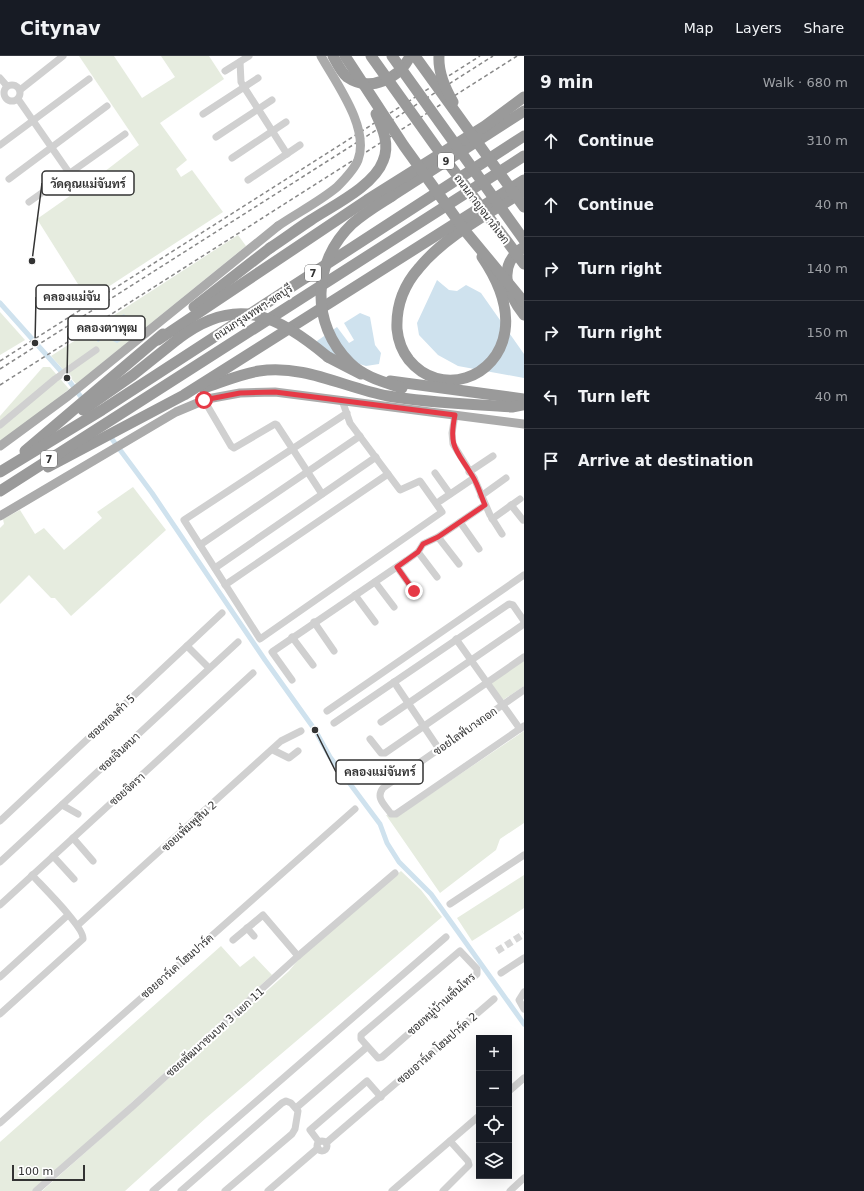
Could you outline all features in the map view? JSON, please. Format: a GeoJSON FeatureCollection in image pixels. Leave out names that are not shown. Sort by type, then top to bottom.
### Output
{"type":"FeatureCollection","features":[{"type":"Feature","properties":{"kind":"highway"},"geometry":{"type":"LineString","coordinates":[[333,56],[348,77],[368,83],[378,83],[391,79],[406,65],[410,56]]}},
{"type":"Feature","properties":{"kind":"highway"},"geometry":{"type":"LineString","coordinates":[[345,56],[365,88],[466,232],[498,284],[504,304],[505,331],[498,352],[489,365],[480,372],[457,379],[446,380],[433,377],[415,367],[403,352],[397,333],[400,300],[410,280],[419,267],[445,243],[524,191]]}},
{"type":"Feature","properties":{"kind":"highway","name":"ถนนกาญจนาภิเษก"},"geometry":{"type":"LineString","coordinates":[[371,56],[524,264]]}},
{"type":"Feature","properties":{"kind":"highway","name":"ถนนกาญจนาภิเษก"},"geometry":{"type":"LineString","coordinates":[[392,56],[524,240]]}},
{"type":"Feature","properties":{"kind":"highway"},"geometry":{"type":"LineString","coordinates":[[415,56],[524,206]]}},
{"type":"Feature","properties":{"kind":"highway"},"geometry":{"type":"LineString","coordinates":[[440,56],[439,63],[443,80],[467,129]]}},
{"type":"Feature","properties":{"kind":"highway"},"geometry":{"type":"LineString","coordinates":[[96,402],[158,340],[195,306],[270,248],[355,191],[377,173],[384,161],[386,147],[384,131],[365,88]]}},
{"type":"Feature","properties":{"kind":"highway"},"geometry":{"type":"LineString","coordinates":[[158,340],[367,200],[485,126],[524,97]]}},
{"type":"Feature","properties":{"kind":"highway"},"geometry":{"type":"LineString","coordinates":[[523,403],[431,393],[402,388],[362,373],[350,364],[329,336],[323,320],[320,303],[321,279],[329,255],[340,238],[352,224],[392,196],[524,111]]}},
{"type":"Feature","properties":{"kind":"highway","name":"ถนนกรุงเทพฯ-ชลบุรี"},"geometry":{"type":"LineString","coordinates":[[0,472],[96,402],[524,136]]}},
{"type":"Feature","properties":{"kind":"highway","name":"ถนนกรุงเทพฯ-ชลบุรี"},"geometry":{"type":"LineString","coordinates":[[2,490],[524,156]]}},
{"type":"Feature","properties":{"kind":"highway"},"geometry":{"type":"LineString","coordinates":[[2,490],[101,441],[184,395],[524,180]]}},
{"type":"Feature","properties":{"kind":"highway"},"geometry":{"type":"LineString","coordinates":[[466,232],[524,302]]}},
{"type":"Feature","properties":{"kind":"highway"},"geometry":{"type":"LineString","coordinates":[[524,247],[507,265],[506,277],[509,290],[517,306],[524,315]]}},
{"type":"Feature","properties":{"kind":"highway"},"geometry":{"type":"LineString","coordinates":[[0,472],[47,432],[81,413],[134,375],[200,324],[216,317],[233,314],[253,315],[275,320],[286,325],[335,362],[364,376],[523,403]]}},
{"type":"Feature","properties":{"kind":"highway"},"geometry":{"type":"LineString","coordinates":[[184,395],[247,373],[280,369],[309,373],[372,393],[401,398],[512,407],[523,403]]}},
{"type":"Feature","properties":{"kind":"main road"},"geometry":{"type":"LineString","coordinates":[[0,446],[68,396],[278,226],[336,187],[350,173],[358,161],[360,136],[348,103],[321,56]]}},
{"type":"Feature","properties":{"kind":"main road"},"geometry":{"type":"LineString","coordinates":[[0,516],[176,412],[204,400],[240,393],[275,392],[524,424]]}},
{"type":"Feature","properties":{"kind":"street"},"geometry":{"type":"LineString","coordinates":[[63,56],[20,90],[18,98],[70,174]]}},
{"type":"Feature","properties":{"kind":"street"},"geometry":{"type":"LineString","coordinates":[[225,71],[249,56]]}},
{"type":"Feature","properties":{"kind":"street"},"geometry":{"type":"LineString","coordinates":[[240,62],[241,82],[287,154]]}},
{"type":"Feature","properties":{"kind":"street"},"geometry":{"type":"LineString","coordinates":[[0,78],[7,86]]}},
{"type":"Feature","properties":{"kind":"street"},"geometry":{"type":"LineString","coordinates":[[203,114],[258,78]]}},
{"type":"Feature","properties":{"kind":"street"},"geometry":{"type":"LineString","coordinates":[[0,145],[89,79]]}},
{"type":"Feature","properties":{"kind":"street"},"geometry":{"type":"LineString","coordinates":[[18,98],[11,101],[3,101],[3,92],[7,86],[14,85],[20,90]]}},
{"type":"Feature","properties":{"kind":"street"},"geometry":{"type":"LineString","coordinates":[[216,137],[272,100]]}},
{"type":"Feature","properties":{"kind":"street"},"geometry":{"type":"LineString","coordinates":[[9,179],[107,106]]}},
{"type":"Feature","properties":{"kind":"street"},"geometry":{"type":"LineString","coordinates":[[232,158],[286,122]]}},
{"type":"Feature","properties":{"kind":"street"},"geometry":{"type":"LineString","coordinates":[[29,202],[125,134]]}},
{"type":"Feature","properties":{"kind":"street"},"geometry":{"type":"LineString","coordinates":[[248,180],[300,145]]}},
{"type":"Feature","properties":{"kind":"street"},"geometry":{"type":"LineString","coordinates":[[0,425],[55,379],[96,350]]}},
{"type":"Feature","properties":{"kind":"street"},"geometry":{"type":"LineString","coordinates":[[204,400],[231,446],[234,448],[275,424],[280,427],[322,494]]}},
{"type":"Feature","properties":{"kind":"street"},"geometry":{"type":"LineString","coordinates":[[342,400],[347,413],[350,423],[400,490],[420,481],[442,512],[260,639],[184,520],[347,413]]}},
{"type":"Feature","properties":{"kind":"street"},"geometry":{"type":"LineString","coordinates":[[455,415],[452,433],[453,444],[472,475],[492,519],[502,534]]}},
{"type":"Feature","properties":{"kind":"street"},"geometry":{"type":"LineString","coordinates":[[200,545],[360,436]]}},
{"type":"Feature","properties":{"kind":"street"},"geometry":{"type":"LineString","coordinates":[[440,501],[493,456]]}},
{"type":"Feature","properties":{"kind":"street"},"geometry":{"type":"LineString","coordinates":[[214,568],[376,457]]}},
{"type":"Feature","properties":{"kind":"street"},"geometry":{"type":"LineString","coordinates":[[435,473],[450,494]]}},
{"type":"Feature","properties":{"kind":"street"},"geometry":{"type":"LineString","coordinates":[[225,585],[388,474]]}},
{"type":"Feature","properties":{"kind":"street"},"geometry":{"type":"LineString","coordinates":[[481,496],[506,478]]}},
{"type":"Feature","properties":{"kind":"street"},"geometry":{"type":"LineString","coordinates":[[492,519],[520,499]]}},
{"type":"Feature","properties":{"kind":"street"},"geometry":{"type":"LineString","coordinates":[[292,680],[272,652],[418,552],[423,544],[438,537],[485,505]]}},
{"type":"Feature","properties":{"kind":"street"},"geometry":{"type":"LineString","coordinates":[[511,505],[523,520]]}},
{"type":"Feature","properties":{"kind":"street"},"geometry":{"type":"LineString","coordinates":[[460,522],[479,549]]}},
{"type":"Feature","properties":{"kind":"street"},"geometry":{"type":"LineString","coordinates":[[438,537],[459,564]]}},
{"type":"Feature","properties":{"kind":"street"},"geometry":{"type":"LineString","coordinates":[[418,552],[437,577]]}},
{"type":"Feature","properties":{"kind":"street"},"geometry":{"type":"LineString","coordinates":[[397,567],[414,591]]}},
{"type":"Feature","properties":{"kind":"street"},"geometry":{"type":"LineString","coordinates":[[327,711],[524,575]]}},
{"type":"Feature","properties":{"kind":"street"},"geometry":{"type":"LineString","coordinates":[[375,582],[394,607]]}},
{"type":"Feature","properties":{"kind":"street"},"geometry":{"type":"LineString","coordinates":[[355,595],[375,622]]}},
{"type":"Feature","properties":{"kind":"street"},"geometry":{"type":"LineString","coordinates":[[334,723],[509,604],[513,605],[524,623],[381,722]]}},
{"type":"Feature","properties":{"kind":"street","name":"ซอยทองคำ 5"},"geometry":{"type":"LineString","coordinates":[[0,821],[222,613]]}},
{"type":"Feature","properties":{"kind":"street"},"geometry":{"type":"LineString","coordinates":[[314,622],[334,650]]}},
{"type":"Feature","properties":{"kind":"street"},"geometry":{"type":"LineString","coordinates":[[292,637],[313,665]]}},
{"type":"Feature","properties":{"kind":"street"},"geometry":{"type":"LineString","coordinates":[[456,639],[503,704],[522,727]]}},
{"type":"Feature","properties":{"kind":"street","name":"ซอยจินตนา"},"geometry":{"type":"LineString","coordinates":[[0,862],[238,642]]}},
{"type":"Feature","properties":{"kind":"street"},"geometry":{"type":"LineString","coordinates":[[187,646],[209,668]]}},
{"type":"Feature","properties":{"kind":"street"},"geometry":{"type":"LineString","coordinates":[[370,739],[383,754],[524,657]]}},
{"type":"Feature","properties":{"kind":"street","name":"ซอยจิตรา"},"geometry":{"type":"LineString","coordinates":[[0,905],[253,673]]}},
{"type":"Feature","properties":{"kind":"street"},"geometry":{"type":"LineString","coordinates":[[394,682],[440,749]]}},
{"type":"Feature","properties":{"kind":"street","name":"ซอยไลฟ์บางกอก"},"geometry":{"type":"LineString","coordinates":[[522,727],[396,814],[391,814],[379,795],[383,788],[524,690]]}},
{"type":"Feature","properties":{"kind":"street","name":"ซอยเพิ่มพูสิน 2"},"geometry":{"type":"LineString","coordinates":[[78,925],[273,750],[281,741],[302,731]]}},
{"type":"Feature","properties":{"kind":"street"},"geometry":{"type":"LineString","coordinates":[[273,750],[289,758],[298,751]]}},
{"type":"Feature","properties":{"kind":"street"},"geometry":{"type":"LineString","coordinates":[[62,805],[78,814]]}},
{"type":"Feature","properties":{"kind":"street","name":"ซอยอาร์เค โฮมปาร์ค"},"geometry":{"type":"LineString","coordinates":[[0,1123],[355,809]]}},
{"type":"Feature","properties":{"kind":"street"},"geometry":{"type":"LineString","coordinates":[[73,838],[93,861]]}},
{"type":"Feature","properties":{"kind":"street"},"geometry":{"type":"LineString","coordinates":[[450,904],[524,855]]}},
{"type":"Feature","properties":{"kind":"street"},"geometry":{"type":"LineString","coordinates":[[53,856],[74,879]]}},
{"type":"Feature","properties":{"kind":"street","name":"ซอยพัฒนาชนบท 3 แยก 11"},"geometry":{"type":"LineString","coordinates":[[36,1191],[298,956],[395,873]]}},
{"type":"Feature","properties":{"kind":"street"},"geometry":{"type":"LineString","coordinates":[[0,1014],[83,939],[84,936],[78,925],[32,875]]}},
{"type":"Feature","properties":{"kind":"street"},"geometry":{"type":"LineString","coordinates":[[0,977],[68,915]]}},
{"type":"Feature","properties":{"kind":"street"},"geometry":{"type":"LineString","coordinates":[[233,940],[261,916],[265,916],[298,956]]}},
{"type":"Feature","properties":{"kind":"street"},"geometry":{"type":"LineString","coordinates":[[247,928],[254,936]]}},
{"type":"Feature","properties":{"kind":"street"},"geometry":{"type":"LineString","coordinates":[[153,1191],[446,937]]}},
{"type":"Feature","properties":{"kind":"street","name":"ซอยหมู่บ้านเซ็นโทร"},"geometry":{"type":"LineString","coordinates":[[458,952],[462,952],[477,969],[477,974],[382,1057],[378,1058],[367,1047],[361,1039],[361,1035],[458,952]]}},
{"type":"Feature","properties":{"kind":"street"},"geometry":{"type":"LineString","coordinates":[[501,973],[524,958]]}},
{"type":"Feature","properties":{"kind":"street"},"geometry":{"type":"LineString","coordinates":[[524,992],[519,1000],[524,1009]]}},
{"type":"Feature","properties":{"kind":"street","name":"ซอยอาร์เค โฮมปาร์ค 2"},"geometry":{"type":"LineString","coordinates":[[268,1191],[321,1145],[381,1097],[494,999]]}},
{"type":"Feature","properties":{"kind":"street"},"geometry":{"type":"LineString","coordinates":[[296,1108],[367,1047]]}},
{"type":"Feature","properties":{"kind":"street"},"geometry":{"type":"LineString","coordinates":[[512,1088],[524,1078]]}},
{"type":"Feature","properties":{"kind":"street"},"geometry":{"type":"LineString","coordinates":[[321,1145],[310,1130],[367,1081],[381,1097]]}},
{"type":"Feature","properties":{"kind":"street"},"geometry":{"type":"LineString","coordinates":[[181,1191],[282,1103],[289,1102],[298,1111],[295,1129],[292,1134],[225,1191]]}},
{"type":"Feature","properties":{"kind":"street"},"geometry":{"type":"LineString","coordinates":[[393,1191],[476,1119]]}},
{"type":"Feature","properties":{"kind":"street"},"geometry":{"type":"LineString","coordinates":[[443,1191],[469,1165],[468,1161],[450,1141]]}},
{"type":"Feature","properties":{"kind":"street"},"geometry":{"type":"LineString","coordinates":[[515,1190],[524,1178]]}},
{"type":"Feature","properties":{"kind":"shaded area"},"geometry":{"type":"Polygon","coordinates":[[[79,56],[114,56],[142,98],[175,77],[161,56],[209,56],[224,79],[160,123],[187,160],[176,169],[181,177],[192,170],[223,212],[88,300],[37,219],[104,172],[139,145],[79,56]]]}},
{"type":"Feature","properties":{"kind":"shaded area"},"geometry":{"type":"Polygon","coordinates":[[[238,235],[246,246],[76,384],[51,356],[238,235]]]}},
{"type":"Feature","properties":{"kind":"shaded area"},"geometry":{"type":"Polygon","coordinates":[[[0,312],[25,340],[0,355],[0,312]]]}},
{"type":"Feature","properties":{"kind":"shaded area"},"geometry":{"type":"Polygon","coordinates":[[[43,367],[50,367],[69,389],[31,420],[0,441],[0,416],[43,367]]]}},
{"type":"Feature","properties":{"kind":"shaded area"},"geometry":{"type":"Polygon","coordinates":[[[133,487],[166,530],[71,616],[55,598],[51,598],[29,575],[0,604],[0,528],[4,524],[3,519],[20,510],[35,534],[44,528],[64,550],[102,518],[97,512],[133,487]]]}},
{"type":"Feature","properties":{"kind":"shaded area"},"geometry":{"type":"Polygon","coordinates":[[[524,660],[524,686],[503,700],[490,683],[524,660]]]}},
{"type":"Feature","properties":{"kind":"shaded area"},"geometry":{"type":"Polygon","coordinates":[[[524,731],[524,823],[500,839],[496,850],[440,893],[386,815],[398,816],[524,731]]]}},
{"type":"Feature","properties":{"kind":"shaded area"},"geometry":{"type":"Polygon","coordinates":[[[401,871],[421,890],[442,917],[206,1118],[125,1191],[42,1191],[289,971],[303,954],[401,871]]]}},
{"type":"Feature","properties":{"kind":"shaded area"},"geometry":{"type":"Polygon","coordinates":[[[524,875],[524,908],[472,941],[457,918],[524,875]]]}},
{"type":"Feature","properties":{"kind":"shaded area"},"geometry":{"type":"Polygon","coordinates":[[[221,946],[240,967],[254,956],[272,975],[34,1191],[0,1191],[0,1142],[221,946]]]}},
{"type":"Feature","properties":{"kind":"water"},"geometry":{"type":"Polygon","coordinates":[[[437,280],[449,290],[457,291],[466,285],[481,293],[524,354],[524,378],[458,366],[438,355],[419,335],[417,323],[437,280]]]}},
{"type":"Feature","properties":{"kind":"water"},"geometry":{"type":"Polygon","coordinates":[[[360,313],[370,317],[375,345],[381,353],[379,364],[366,366],[318,351],[317,341],[337,327],[349,343],[354,340],[344,323],[360,313]]]}},
{"type":"Feature","properties":{"kind":"water"},"geometry":{"type":"Polygon","coordinates":[[[124,314],[135,330],[126,338],[117,343],[105,337],[98,342],[91,334],[124,314]]]}},
{"type":"Feature","properties":{"kind":"waterway"},"geometry":{"type":"LineString","coordinates":[[0,303],[67,378],[84,401]]}},
{"type":"Feature","properties":{"kind":"waterway"},"geometry":{"type":"LineString","coordinates":[[109,435],[152,493],[265,660],[315,730],[330,757],[380,824],[387,843],[399,862],[431,894],[524,1024]]}},
{"type":"Feature","properties":{"kind":"tunnel"},"geometry":{"type":"LineString","coordinates":[[497,951],[524,934]]}},
{"type":"Feature","properties":{"kind":"railway"},"geometry":{"type":"LineString","coordinates":[[0,361],[480,56]]}},
{"type":"Feature","properties":{"kind":"railway"},"geometry":{"type":"LineString","coordinates":[[0,369],[493,56]]}},
{"type":"Feature","properties":{"kind":"railway"},"geometry":{"type":"LineString","coordinates":[[0,385],[517,56]]}},
{"type":"Feature","properties":{"kind":"place","name":"วัดคุณแม่จันทร์"},"geometry":{"type":"Point","coordinates":[32,261]}},
{"type":"Feature","properties":{"kind":"place","name":"คลองแม่จัน"},"geometry":{"type":"Point","coordinates":[35,343]}},
{"type":"Feature","properties":{"kind":"place","name":"คลองตาพุฒ"},"geometry":{"type":"Point","coordinates":[67,378]}},
{"type":"Feature","properties":{"kind":"place","name":"คลองแม่จันทร์"},"geometry":{"type":"Point","coordinates":[315,730]}},
{"type":"Feature","properties":{"kind":"route"},"geometry":{"type":"LineString","coordinates":[[204,400],[240,393],[275,392],[455,415],[452,433],[453,444],[459,457],[474,478],[485,505],[438,537],[423,544],[418,552],[397,567],[414,591]]}}]}
